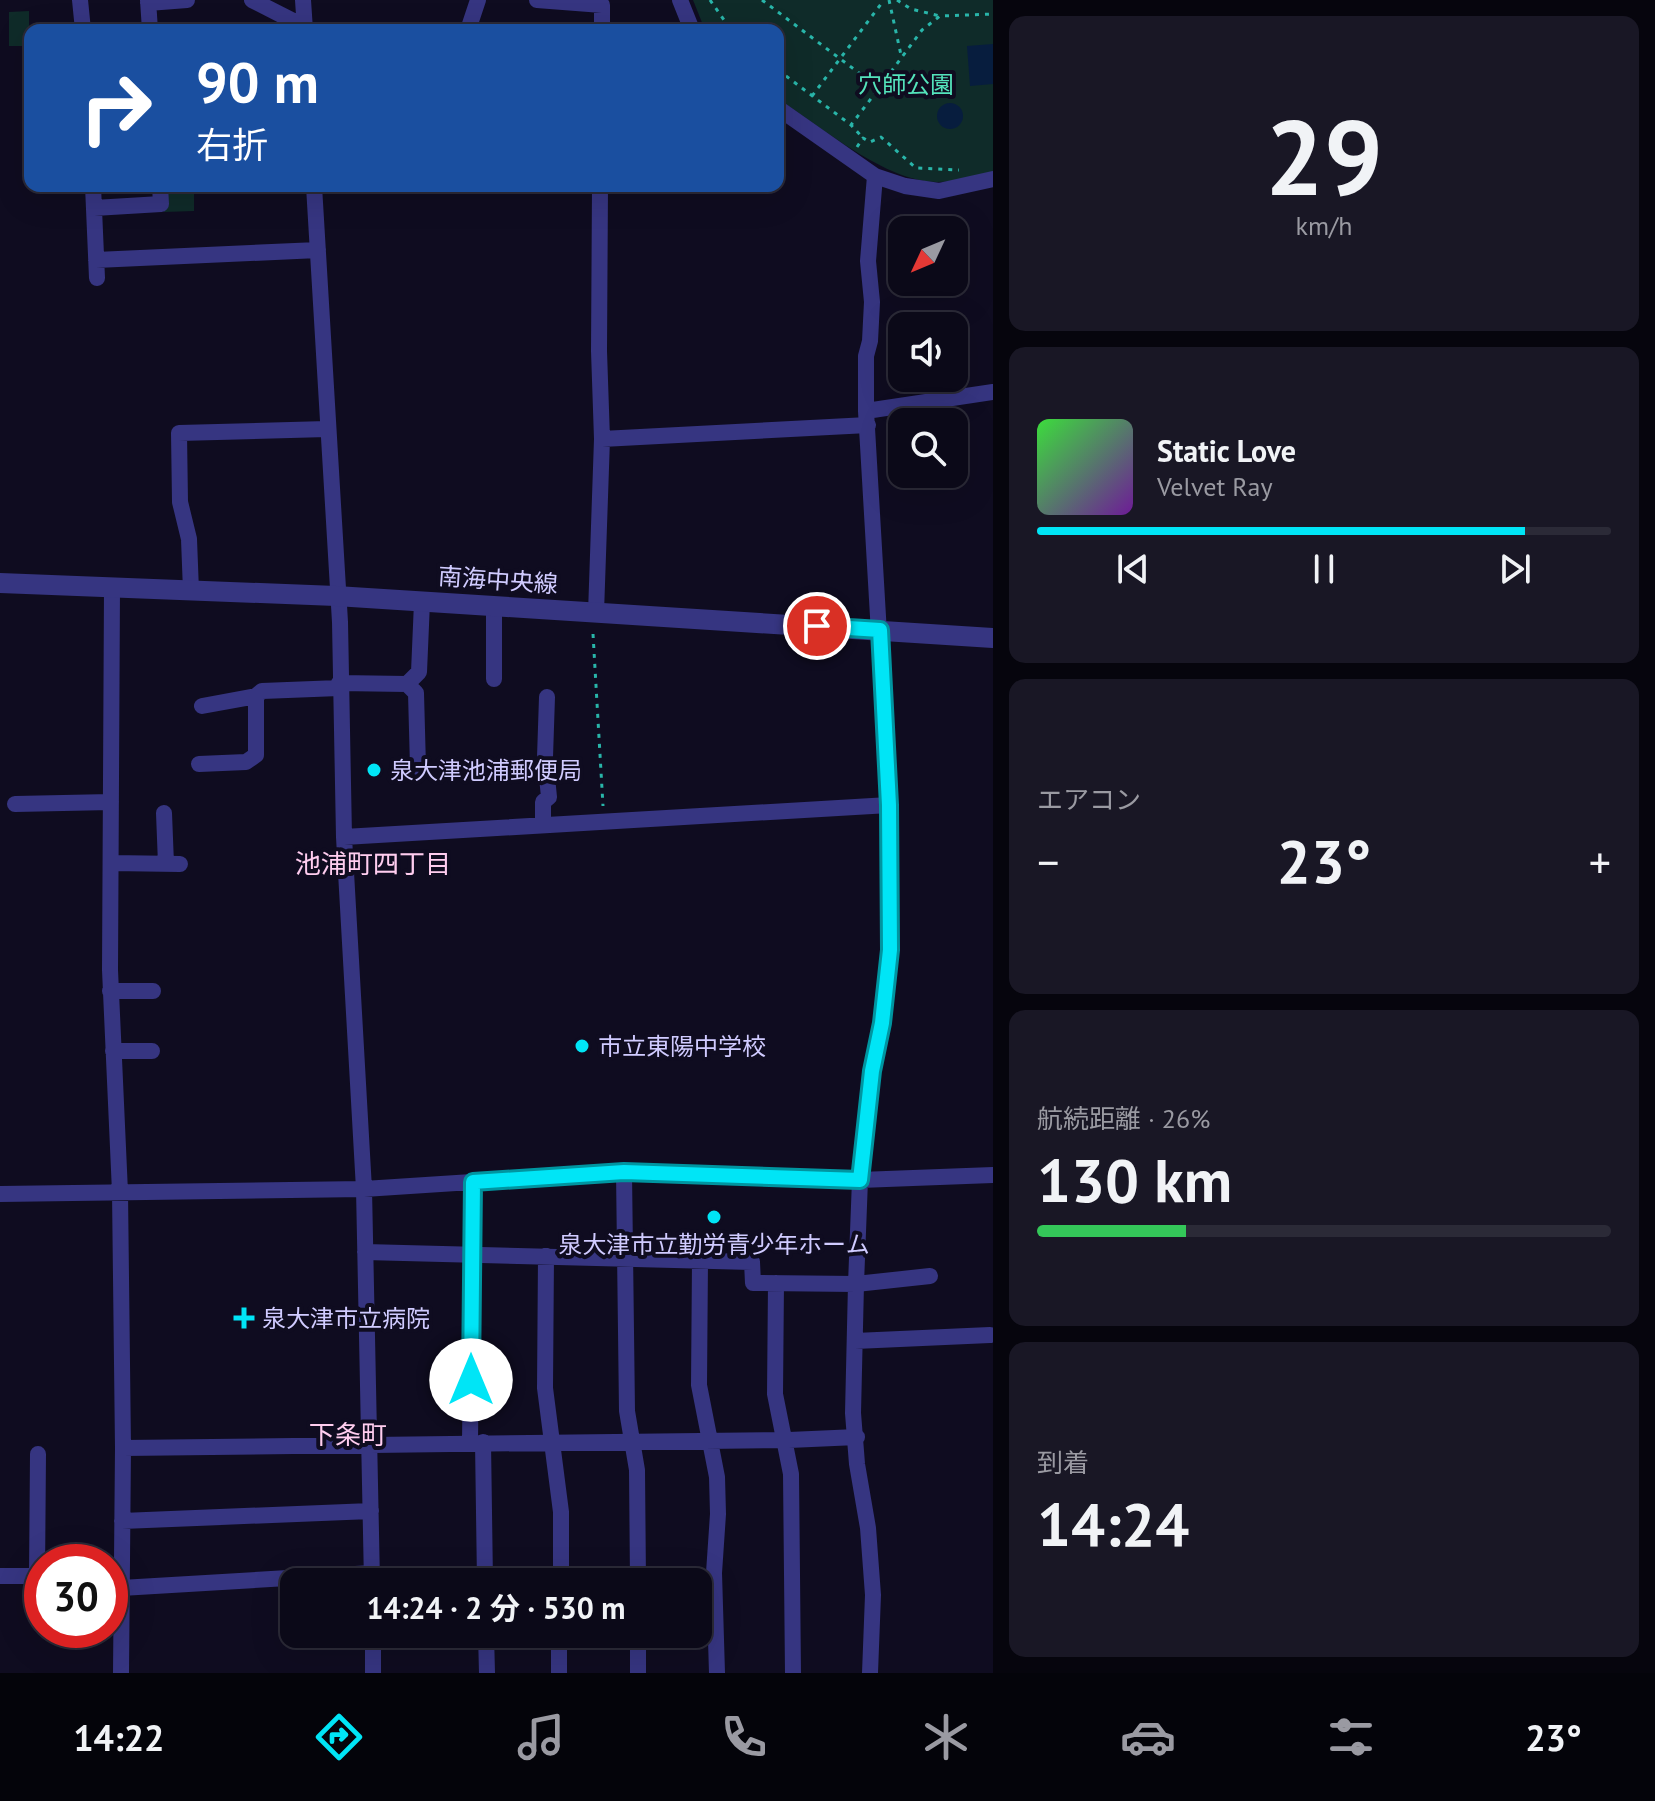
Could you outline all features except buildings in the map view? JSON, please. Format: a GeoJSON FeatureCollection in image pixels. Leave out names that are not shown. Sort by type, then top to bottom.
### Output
{"type":"FeatureCollection","features":[{"type":"Feature","properties":{"kind":"street"},"geometry":{"type":"LineString","coordinates":[[80,0],[82,24]]}},
{"type":"Feature","properties":{"kind":"street"},"geometry":{"type":"LineString","coordinates":[[150,24],[148,1],[187,0]]}},
{"type":"Feature","properties":{"kind":"street"},"geometry":{"type":"LineString","coordinates":[[252,0],[297,24]]}},
{"type":"Feature","properties":{"kind":"street"},"geometry":{"type":"LineString","coordinates":[[303,0],[305,24]]}},
{"type":"Feature","properties":{"kind":"street"},"geometry":{"type":"LineString","coordinates":[[470,24],[478,0]]}},
{"type":"Feature","properties":{"kind":"street"},"geometry":{"type":"LineString","coordinates":[[537,0],[602,5],[602,24]]}},
{"type":"Feature","properties":{"kind":"street"},"geometry":{"type":"LineString","coordinates":[[680,0],[690,24]]}},
{"type":"Feature","properties":{"kind":"street"},"geometry":{"type":"LineString","coordinates":[[784,112],[875,176],[905,186],[939,191],[993,179]]}},
{"type":"Feature","properties":{"kind":"street"},"geometry":{"type":"LineString","coordinates":[[870,1673],[873,1595],[853,1413],[860,1180],[890,950],[889,805],[867,418],[866,356],[872,302],[868,261],[875,176]]}},
{"type":"Feature","properties":{"kind":"street"},"geometry":{"type":"LineString","coordinates":[[93,192],[97,278]]}},
{"type":"Feature","properties":{"kind":"street"},"geometry":{"type":"LineString","coordinates":[[94,208],[161,204],[160,192]]}},
{"type":"Feature","properties":{"kind":"street"},"geometry":{"type":"LineString","coordinates":[[314,192],[336,596],[340,622],[344,837],[364,1189],[372,1568]]}},
{"type":"Feature","properties":{"kind":"street"},"geometry":{"type":"LineString","coordinates":[[596,613],[602,439],[600,192]]}},
{"type":"Feature","properties":{"kind":"street"},"geometry":{"type":"LineString","coordinates":[[96,260],[318,250]]}},
{"type":"Feature","properties":{"kind":"street"},"geometry":{"type":"LineString","coordinates":[[602,439],[867,418],[993,392]]}},
{"type":"Feature","properties":{"kind":"street"},"geometry":{"type":"LineString","coordinates":[[191,591],[189,539],[180,502],[179,433],[327,429]]}},
{"type":"Feature","properties":{"kind":"street","name":"南海中央線"},"geometry":{"type":"LineString","coordinates":[[0,583],[336,596],[993,638]]}},
{"type":"Feature","properties":{"kind":"street"},"geometry":{"type":"LineString","coordinates":[[112,588],[110,991],[120,1192],[123,1448],[120,1544]]}},
{"type":"Feature","properties":{"kind":"street"},"geometry":{"type":"LineString","coordinates":[[202,706],[256,696],[262,691],[407,684],[419,672],[422,602]]}},
{"type":"Feature","properties":{"kind":"street"},"geometry":{"type":"LineString","coordinates":[[494,606],[494,679]]}},
{"type":"Feature","properties":{"kind":"street"},"geometry":{"type":"LineString","coordinates":[[407,684],[416,693],[418,767]]}},
{"type":"Feature","properties":{"kind":"street"},"geometry":{"type":"LineString","coordinates":[[199,764],[246,762],[256,755],[256,696]]}},
{"type":"Feature","properties":{"kind":"street"},"geometry":{"type":"LineString","coordinates":[[543,825],[543,802],[549,797],[545,757],[547,697]]}},
{"type":"Feature","properties":{"kind":"street"},"geometry":{"type":"LineString","coordinates":[[15,804],[111,802]]}},
{"type":"Feature","properties":{"kind":"street"},"geometry":{"type":"LineString","coordinates":[[344,837],[889,805]]}},
{"type":"Feature","properties":{"kind":"street"},"geometry":{"type":"LineString","coordinates":[[111,863],[173,864],[164,813]]}},
{"type":"Feature","properties":{"kind":"street"},"geometry":{"type":"LineString","coordinates":[[110,991],[153,991]]}},
{"type":"Feature","properties":{"kind":"street"},"geometry":{"type":"LineString","coordinates":[[113,1051],[152,1051]]}},
{"type":"Feature","properties":{"kind":"street"},"geometry":{"type":"LineString","coordinates":[[624,1172],[627,1411],[637,1470],[638,1568]]}},
{"type":"Feature","properties":{"kind":"street"},"geometry":{"type":"LineString","coordinates":[[0,1194],[364,1189],[624,1172],[860,1180],[993,1175]]}},
{"type":"Feature","properties":{"kind":"street"},"geometry":{"type":"LineString","coordinates":[[473,1182],[477,1442],[484,1568]]}},
{"type":"Feature","properties":{"kind":"street"},"geometry":{"type":"LineString","coordinates":[[365,1252],[752,1262],[753,1283],[856,1284],[930,1276]]}},
{"type":"Feature","properties":{"kind":"street"},"geometry":{"type":"LineString","coordinates":[[546,1256],[545,1388],[561,1512],[561,1568]]}},
{"type":"Feature","properties":{"kind":"street"},"geometry":{"type":"LineString","coordinates":[[700,1260],[699,1385],[717,1477],[714,1573],[717,1673]]}},
{"type":"Feature","properties":{"kind":"street"},"geometry":{"type":"LineString","coordinates":[[776,1283],[775,1394],[791,1474],[793,1673]]}},
{"type":"Feature","properties":{"kind":"street"},"geometry":{"type":"LineString","coordinates":[[855,1341],[990,1335]]}},
{"type":"Feature","properties":{"kind":"street"},"geometry":{"type":"LineString","coordinates":[[123,1448],[857,1437]]}},
{"type":"Feature","properties":{"kind":"street"},"geometry":{"type":"LineString","coordinates":[[38,1454],[39,1544]]}},
{"type":"Feature","properties":{"kind":"street"},"geometry":{"type":"LineString","coordinates":[[122,1521],[371,1511]]}},
{"type":"Feature","properties":{"kind":"street"},"geometry":{"type":"LineString","coordinates":[[0,1576],[24,1576]]}},
{"type":"Feature","properties":{"kind":"street"},"geometry":{"type":"LineString","coordinates":[[128,1580],[280,1579]]}},
{"type":"Feature","properties":{"kind":"street"},"geometry":{"type":"LineString","coordinates":[[120,1648],[121,1673]]}},
{"type":"Feature","properties":{"kind":"street"},"geometry":{"type":"LineString","coordinates":[[373,1648],[373,1673]]}},
{"type":"Feature","properties":{"kind":"street"},"geometry":{"type":"LineString","coordinates":[[486,1648],[487,1673]]}},
{"type":"Feature","properties":{"kind":"street"},"geometry":{"type":"LineString","coordinates":[[559,1648],[559,1673]]}},
{"type":"Feature","properties":{"kind":"street"},"geometry":{"type":"LineString","coordinates":[[638,1648],[638,1673]]}},
{"type":"Feature","properties":{"kind":"path"},"geometry":{"type":"LineString","coordinates":[[710,0],[727,24]]}},
{"type":"Feature","properties":{"kind":"path"},"geometry":{"type":"LineString","coordinates":[[762,0],[879,88]]}},
{"type":"Feature","properties":{"kind":"path"},"geometry":{"type":"LineString","coordinates":[[812,96],[887,0]]}},
{"type":"Feature","properties":{"kind":"path"},"geometry":{"type":"LineString","coordinates":[[887,0],[901,56]]}},
{"type":"Feature","properties":{"kind":"path"},"geometry":{"type":"LineString","coordinates":[[897,0],[911,9],[940,16],[993,14]]}},
{"type":"Feature","properties":{"kind":"path"},"geometry":{"type":"LineString","coordinates":[[851,125],[922,30],[940,16]]}},
{"type":"Feature","properties":{"kind":"path"},"geometry":{"type":"LineString","coordinates":[[784,75],[851,125],[863,138],[870,142],[881,137],[916,168],[965,171]]}},
{"type":"Feature","properties":{"kind":"path"},"geometry":{"type":"LineString","coordinates":[[850,156],[863,138]]}},
{"type":"Feature","properties":{"kind":"path"},"geometry":{"type":"LineString","coordinates":[[593,634],[604,822]]}},
{"type":"Feature","properties":{"kind":"green space","name":"穴師公園"},"geometry":{"type":"Polygon","coordinates":[[[693,0],[993,0],[993,172],[937,182],[917,180],[876,163],[784,103],[784,24],[703,24],[693,0]]]}},
{"type":"Feature","properties":{"kind":"green space"},"geometry":{"type":"Polygon","coordinates":[[[29,11],[29,24],[24,24],[24,46],[9,46],[9,12],[29,11]]]}},
{"type":"Feature","properties":{"kind":"green space"},"geometry":{"type":"Polygon","coordinates":[[[163,192],[194,192],[194,211],[164,212],[163,192]]]}},
{"type":"Feature","properties":{"kind":"water"},"geometry":{"type":"Polygon","coordinates":[[[993,44],[993,84],[970,86],[967,46],[993,44]]]}},
{"type":"Feature","properties":{"kind":"water"},"geometry":{"type":"Polygon","coordinates":[[[950,103],[959,107],[963,116],[959,125],[950,129],[941,125],[937,116],[941,107],[950,103]]]}},
{"type":"Feature","properties":{"kind":"place","name":"泉大津池浦郵便局"},"geometry":{"type":"Point","coordinates":[374,770]}},
{"type":"Feature","properties":{"kind":"place","name":"市立東陽中学校"},"geometry":{"type":"Point","coordinates":[582,1046]}},
{"type":"Feature","properties":{"kind":"place","name":"泉大津市立勤労青少年ホーム"},"geometry":{"type":"Point","coordinates":[714,1217]}},
{"type":"Feature","properties":{"kind":"place","name":"泉大津市立病院"},"geometry":{"type":"Point","coordinates":[244,1318]}},
{"type":"Feature","properties":{"kind":"district","name":"池浦町四丁目"},"geometry":{"type":"Point","coordinates":[373,863]}},
{"type":"Feature","properties":{"kind":"district","name":"下条町"},"geometry":{"type":"Point","coordinates":[348,1434]}},
{"type":"Feature","properties":{"kind":"route"},"geometry":{"type":"LineString","coordinates":[[471,1380],[473,1182],[624,1172],[860,1180],[890,950],[889,805],[880,630],[817,626]]}}]}
